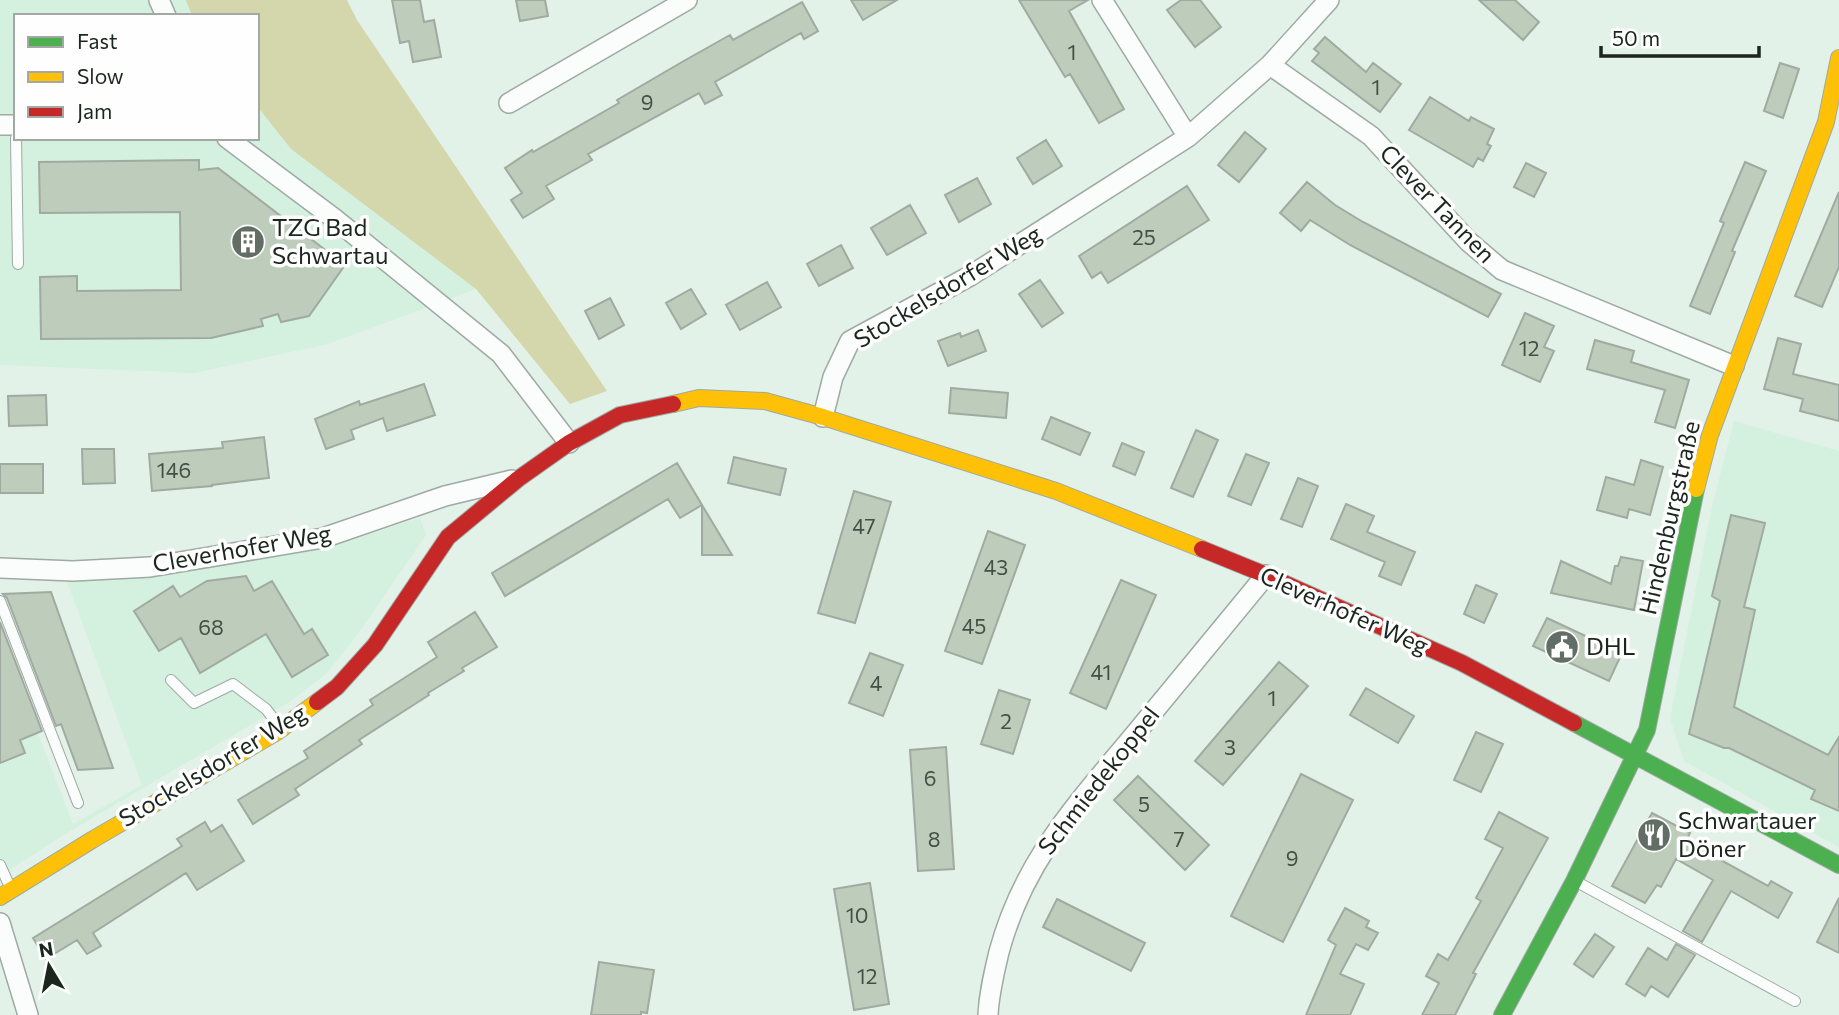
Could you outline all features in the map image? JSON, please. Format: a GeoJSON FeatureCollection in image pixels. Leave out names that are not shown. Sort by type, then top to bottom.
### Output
{"type":"FeatureCollection","features":[{"type":"Feature","properties":{"kind":"street"},"geometry":{"type":"LineString","coordinates":[[509,103],[687,0]]}},
{"type":"Feature","properties":{"kind":"street"},"geometry":{"type":"LineString","coordinates":[[1102,0],[1188,137]]}},
{"type":"Feature","properties":{"kind":"street","name":"Stockelsdorfer Weg"},"geometry":{"type":"LineString","coordinates":[[6,894],[281,729],[337,687],[375,645],[448,537],[518,479],[569,443],[620,415],[699,398],[765,401],[823,416],[833,377],[850,341],[970,276],[1188,137],[1270,65],[1329,0]]}},
{"type":"Feature","properties":{"kind":"street","name":"Hindenburgstraße"},"geometry":{"type":"LineString","coordinates":[[1502,1015],[1574,881],[1647,730],[1694,498],[1710,436],[1826,122],[1839,58]]}},
{"type":"Feature","properties":{"kind":"street","name":"Clever Tannen"},"geometry":{"type":"LineString","coordinates":[[1270,65],[1371,136],[1469,242],[1502,271],[1734,366]]}},
{"type":"Feature","properties":{"kind":"street"},"geometry":{"type":"LineString","coordinates":[[230,140],[335,219],[501,354],[569,443]]}},
{"type":"Feature","properties":{"kind":"street","name":"Cleverhofer Weg"},"geometry":{"type":"LineString","coordinates":[[823,416],[1056,491],[1266,575],[1462,663],[1839,865]]}},
{"type":"Feature","properties":{"kind":"street","name":"Cleverhofer Weg"},"geometry":{"type":"LineString","coordinates":[[2,573],[150,566],[323,538],[445,496],[518,479]]}},
{"type":"Feature","properties":{"kind":"street","name":"Schmiedekoppel"},"geometry":{"type":"LineString","coordinates":[[988,1015],[991,985],[1002,940],[1028,874],[1082,796],[1266,575]]}},
{"type":"Feature","properties":{"kind":"street"},"geometry":{"type":"LineString","coordinates":[[0,923],[28,1015]]}},
{"type":"Feature","properties":{"kind":"lane"},"geometry":{"type":"LineString","coordinates":[[16,140],[18,264]]}},
{"type":"Feature","properties":{"kind":"lane"},"geometry":{"type":"LineString","coordinates":[[0,601],[78,803]]}},
{"type":"Feature","properties":{"kind":"lane"},"geometry":{"type":"LineString","coordinates":[[171,680],[194,703],[233,684],[266,709],[281,729]]}},
{"type":"Feature","properties":{"kind":"lane"},"geometry":{"type":"LineString","coordinates":[[0,865],[6,894]]}},
{"type":"Feature","properties":{"kind":"lane"},"geometry":{"type":"LineString","coordinates":[[1574,881],[1795,1001]]}},
{"type":"Feature","properties":{"kind":"shaded area"},"geometry":{"type":"Polygon","coordinates":[[[0,0],[186,0],[191,14],[14,14],[14,140],[259,140],[259,109],[291,149],[476,289],[328,344],[194,373],[0,365],[0,0]]]}},
{"type":"Feature","properties":{"kind":"shaded area"},"geometry":{"type":"Polygon","coordinates":[[[186,0],[347,0],[357,20],[607,391],[570,404],[476,289],[291,149],[259,109],[259,14],[191,14],[186,0]]]}},
{"type":"Feature","properties":{"kind":"shaded area"},"geometry":{"type":"Polygon","coordinates":[[[1734,421],[1839,451],[1839,847],[1684,761],[1670,718],[1712,507],[1734,421]]]}},
{"type":"Feature","properties":{"kind":"shaded area"},"geometry":{"type":"Polygon","coordinates":[[[420,518],[426,535],[358,634],[327,673],[291,701],[62,836],[0,876],[0,636],[73,824],[142,785],[66,579],[151,577],[326,548],[420,518]]]}},
{"type":"Feature","properties":{"kind":"building"},"geometry":{"type":"Polygon","coordinates":[[[392,0],[420,0],[424,22],[434,20],[441,57],[413,62],[409,41],[400,43],[392,0]]]}},
{"type":"Feature","properties":{"kind":"building"},"geometry":{"type":"Polygon","coordinates":[[[516,0],[545,0],[548,16],[520,21],[516,0]]]}},
{"type":"Feature","properties":{"kind":"building"},"geometry":{"type":"Polygon","coordinates":[[[851,0],[897,0],[863,20],[851,0]]]}},
{"type":"Feature","properties":{"kind":"building"},"geometry":{"type":"Polygon","coordinates":[[[1019,0],[1088,0],[1069,11],[1124,109],[1099,123],[1070,74],[1065,77],[1019,0]]]}},
{"type":"Feature","properties":{"kind":"building"},"geometry":{"type":"Polygon","coordinates":[[[1181,0],[1200,0],[1221,27],[1195,47],[1167,10],[1181,0]]]}},
{"type":"Feature","properties":{"kind":"building"},"geometry":{"type":"Polygon","coordinates":[[[1479,0],[1515,0],[1539,22],[1523,40],[1479,0]]]}},
{"type":"Feature","properties":{"kind":"building"},"geometry":{"type":"Polygon","coordinates":[[[802,2],[818,31],[804,39],[801,33],[715,82],[722,95],[705,104],[699,93],[588,154],[592,160],[546,186],[554,199],[523,218],[511,200],[522,193],[505,168],[730,35],[733,40],[802,2]]]}},
{"type":"Feature","properties":{"kind":"building"},"geometry":{"type":"Polygon","coordinates":[[[1325,37],[1366,72],[1373,63],[1401,84],[1380,112],[1312,61],[1319,53],[1314,49],[1325,37]]]}},
{"type":"Feature","properties":{"kind":"building"},"geometry":{"type":"Polygon","coordinates":[[[1780,63],[1799,69],[1783,118],[1764,111],[1780,63]]]}},
{"type":"Feature","properties":{"kind":"building"},"geometry":{"type":"Polygon","coordinates":[[[1430,97],[1469,121],[1471,117],[1494,129],[1487,144],[1491,146],[1483,161],[1478,158],[1473,167],[1409,130],[1430,97]]]}},
{"type":"Feature","properties":{"kind":"building"},"geometry":{"type":"Polygon","coordinates":[[[1245,132],[1266,149],[1239,182],[1218,165],[1245,132]]]}},
{"type":"Feature","properties":{"kind":"building"},"geometry":{"type":"Polygon","coordinates":[[[1046,140],[1062,166],[1033,184],[1017,158],[1046,140]]]}},
{"type":"Feature","properties":{"kind":"building","name":"TZG Bad Schwartau"},"geometry":{"type":"Polygon","coordinates":[[[199,160],[199,170],[218,168],[345,265],[309,316],[281,322],[278,314],[261,319],[263,326],[211,338],[41,339],[40,277],[77,276],[77,291],[181,290],[180,212],[40,213],[39,162],[199,160]]]}},
{"type":"Feature","properties":{"kind":"building"},"geometry":{"type":"Polygon","coordinates":[[[1745,162],[1766,171],[1732,251],[1735,252],[1710,314],[1690,306],[1724,223],[1720,221],[1745,162]]]}},
{"type":"Feature","properties":{"kind":"building"},"geometry":{"type":"Polygon","coordinates":[[[1526,163],[1546,173],[1534,197],[1514,187],[1526,163]]]}},
{"type":"Feature","properties":{"kind":"building"},"geometry":{"type":"Polygon","coordinates":[[[977,178],[991,204],[959,222],[945,195],[977,178]]]}},
{"type":"Feature","properties":{"kind":"building"},"geometry":{"type":"Polygon","coordinates":[[[1307,182],[1335,205],[1363,222],[1501,294],[1488,317],[1350,245],[1310,220],[1301,231],[1280,213],[1307,182]]]}},
{"type":"Feature","properties":{"kind":"building"},"geometry":{"type":"Polygon","coordinates":[[[1187,186],[1209,220],[1108,283],[1101,272],[1092,278],[1079,256],[1187,186]]]}},
{"type":"Feature","properties":{"kind":"building"},"geometry":{"type":"Polygon","coordinates":[[[1839,192],[1839,267],[1822,307],[1795,296],[1839,192]]]}},
{"type":"Feature","properties":{"kind":"building"},"geometry":{"type":"Polygon","coordinates":[[[910,205],[926,233],[887,255],[871,228],[910,205]]]}},
{"type":"Feature","properties":{"kind":"building"},"geometry":{"type":"Polygon","coordinates":[[[841,245],[853,268],[819,286],[807,264],[841,245]]]}},
{"type":"Feature","properties":{"kind":"building"},"geometry":{"type":"Polygon","coordinates":[[[1040,280],[1063,313],[1042,327],[1019,294],[1040,280]]]}},
{"type":"Feature","properties":{"kind":"building"},"geometry":{"type":"Polygon","coordinates":[[[767,282],[781,307],[740,330],[726,305],[767,282]]]}},
{"type":"Feature","properties":{"kind":"building"},"geometry":{"type":"Polygon","coordinates":[[[691,289],[706,314],[681,329],[666,303],[691,289]]]}},
{"type":"Feature","properties":{"kind":"building"},"geometry":{"type":"Polygon","coordinates":[[[610,298],[624,325],[599,339],[585,311],[610,298]]]}},
{"type":"Feature","properties":{"kind":"building"},"geometry":{"type":"Polygon","coordinates":[[[1525,313],[1554,326],[1544,347],[1554,351],[1540,382],[1502,365],[1525,313]]]}},
{"type":"Feature","properties":{"kind":"building"},"geometry":{"type":"Polygon","coordinates":[[[978,330],[986,351],[948,366],[938,341],[960,333],[961,337],[978,330]]]}},
{"type":"Feature","properties":{"kind":"building"},"geometry":{"type":"Polygon","coordinates":[[[1778,338],[1801,344],[1793,374],[1839,385],[1839,421],[1800,411],[1803,399],[1764,389],[1778,338]]]}},
{"type":"Feature","properties":{"kind":"building"},"geometry":{"type":"Polygon","coordinates":[[[1595,340],[1634,351],[1631,362],[1689,380],[1675,428],[1655,422],[1665,390],[1587,369],[1595,340]]]}},
{"type":"Feature","properties":{"kind":"building"},"geometry":{"type":"Polygon","coordinates":[[[424,384],[435,415],[387,431],[383,418],[351,430],[354,439],[326,449],[315,419],[359,401],[360,405],[424,384]]]}},
{"type":"Feature","properties":{"kind":"building"},"geometry":{"type":"Polygon","coordinates":[[[951,388],[1008,393],[1006,418],[949,413],[951,388]]]}},
{"type":"Feature","properties":{"kind":"building"},"geometry":{"type":"Polygon","coordinates":[[[46,395],[47,425],[9,426],[8,396],[46,395]]]}},
{"type":"Feature","properties":{"kind":"building"},"geometry":{"type":"Polygon","coordinates":[[[1051,417],[1090,433],[1080,455],[1042,439],[1051,417]]]}},
{"type":"Feature","properties":{"kind":"building"},"geometry":{"type":"Polygon","coordinates":[[[1196,430],[1218,440],[1193,497],[1171,488],[1196,430]]]}},
{"type":"Feature","properties":{"kind":"building"},"geometry":{"type":"Polygon","coordinates":[[[264,437],[269,478],[152,491],[149,454],[223,448],[222,442],[264,437]]]}},
{"type":"Feature","properties":{"kind":"building"},"geometry":{"type":"Polygon","coordinates":[[[1122,443],[1144,452],[1135,475],[1113,466],[1122,443]]]}},
{"type":"Feature","properties":{"kind":"building"},"geometry":{"type":"Polygon","coordinates":[[[82,449],[114,449],[115,483],[83,484],[82,449]]]}},
{"type":"Feature","properties":{"kind":"building"},"geometry":{"type":"Polygon","coordinates":[[[1246,454],[1269,463],[1251,505],[1228,496],[1246,454]]]}},
{"type":"Feature","properties":{"kind":"building"},"geometry":{"type":"Polygon","coordinates":[[[734,457],[786,469],[780,495],[728,483],[734,457]]]}},
{"type":"Feature","properties":{"kind":"building"},"geometry":{"type":"Polygon","coordinates":[[[1641,460],[1663,467],[1650,515],[1629,509],[1627,518],[1597,510],[1606,477],[1634,485],[1641,460]]]}},
{"type":"Feature","properties":{"kind":"building"},"geometry":{"type":"Polygon","coordinates":[[[677,463],[702,505],[680,518],[668,499],[505,596],[492,573],[677,463]]]}},
{"type":"Feature","properties":{"kind":"building"},"geometry":{"type":"Polygon","coordinates":[[[0,464],[43,464],[43,493],[0,493],[0,464]]]}},
{"type":"Feature","properties":{"kind":"building"},"geometry":{"type":"Polygon","coordinates":[[[1298,478],[1318,486],[1302,527],[1281,519],[1298,478]]]}},
{"type":"Feature","properties":{"kind":"building"},"geometry":{"type":"Polygon","coordinates":[[[854,491],[891,502],[855,623],[818,613],[854,491]]]}},
{"type":"Feature","properties":{"kind":"building"},"geometry":{"type":"Polygon","coordinates":[[[1346,504],[1374,516],[1367,532],[1415,552],[1401,585],[1379,576],[1385,562],[1331,539],[1346,504]]]}},
{"type":"Feature","properties":{"kind":"building"},"geometry":{"type":"Polygon","coordinates":[[[702,505],[732,555],[702,555],[702,505]]]}},
{"type":"Feature","properties":{"kind":"building"},"geometry":{"type":"Polygon","coordinates":[[[1731,515],[1765,523],[1744,607],[1755,610],[1734,707],[1828,755],[1839,737],[1839,811],[1811,799],[1815,790],[1729,748],[1689,734],[1720,601],[1712,596],[1731,515]]]}},
{"type":"Feature","properties":{"kind":"building"},"geometry":{"type":"Polygon","coordinates":[[[988,531],[1025,545],[982,664],[945,651],[988,531]]]}},
{"type":"Feature","properties":{"kind":"building"},"geometry":{"type":"Polygon","coordinates":[[[1621,557],[1643,561],[1634,610],[1551,593],[1561,561],[1611,584],[1615,566],[1618,566],[1621,557]]]}},
{"type":"Feature","properties":{"kind":"building"},"geometry":{"type":"Polygon","coordinates":[[[246,576],[254,591],[272,581],[304,634],[312,629],[328,655],[292,677],[266,634],[200,673],[181,638],[159,651],[134,611],[173,586],[180,597],[207,581],[246,576]]]}},
{"type":"Feature","properties":{"kind":"building"},"geometry":{"type":"Polygon","coordinates":[[[1121,580],[1156,595],[1106,709],[1070,693],[1121,580]]]}},
{"type":"Feature","properties":{"kind":"building"},"geometry":{"type":"Polygon","coordinates":[[[1476,585],[1497,594],[1484,623],[1464,614],[1476,585]]]}},
{"type":"Feature","properties":{"kind":"building"},"geometry":{"type":"Polygon","coordinates":[[[51,592],[113,768],[78,770],[61,724],[56,726],[7,598],[3,594],[51,592]]]}},
{"type":"Feature","properties":{"kind":"building"},"geometry":{"type":"Polygon","coordinates":[[[475,612],[497,647],[462,668],[464,671],[359,740],[362,744],[295,789],[299,795],[253,824],[238,800],[308,758],[304,751],[373,705],[370,700],[437,657],[428,642],[475,612]]]}},
{"type":"Feature","properties":{"kind":"building"},"geometry":{"type":"Polygon","coordinates":[[[1547,618],[1622,653],[1609,681],[1533,646],[1547,618]]]}},
{"type":"Feature","properties":{"kind":"building"},"geometry":{"type":"Polygon","coordinates":[[[0,622],[42,731],[20,740],[25,753],[0,763],[0,622]]]}},
{"type":"Feature","properties":{"kind":"building"},"geometry":{"type":"Polygon","coordinates":[[[870,653],[903,665],[883,716],[849,703],[870,653]]]}},
{"type":"Feature","properties":{"kind":"building"},"geometry":{"type":"Polygon","coordinates":[[[1279,662],[1308,686],[1223,785],[1195,761],[1279,662]]]}},
{"type":"Feature","properties":{"kind":"building"},"geometry":{"type":"Polygon","coordinates":[[[1366,688],[1414,716],[1398,743],[1350,715],[1366,688]]]}},
{"type":"Feature","properties":{"kind":"building"},"geometry":{"type":"Polygon","coordinates":[[[999,690],[1030,700],[1013,754],[981,744],[999,690]]]}},
{"type":"Feature","properties":{"kind":"building"},"geometry":{"type":"Polygon","coordinates":[[[1476,732],[1503,744],[1481,792],[1454,780],[1476,732]]]}},
{"type":"Feature","properties":{"kind":"building"},"geometry":{"type":"Polygon","coordinates":[[[946,747],[954,869],[918,871],[910,750],[946,747]]]}},
{"type":"Feature","properties":{"kind":"building"},"geometry":{"type":"Polygon","coordinates":[[[1301,774],[1353,800],[1283,942],[1231,916],[1301,774]]]}},
{"type":"Feature","properties":{"kind":"building"},"geometry":{"type":"Polygon","coordinates":[[[1138,776],[1209,845],[1185,870],[1114,800],[1138,776]]]}},
{"type":"Feature","properties":{"kind":"building"},"geometry":{"type":"Polygon","coordinates":[[[1499,812],[1548,838],[1473,973],[1476,974],[1455,1015],[1422,1015],[1439,983],[1426,976],[1438,954],[1448,960],[1481,901],[1476,898],[1503,848],[1485,839],[1499,812]]]}},
{"type":"Feature","properties":{"kind":"building"},"geometry":{"type":"Polygon","coordinates":[[[1652,813],[1690,833],[1686,841],[1768,886],[1771,881],[1792,893],[1778,918],[1731,891],[1702,942],[1683,931],[1713,880],[1676,859],[1661,887],[1657,885],[1645,903],[1612,886],[1652,813]]]}},
{"type":"Feature","properties":{"kind":"building"},"geometry":{"type":"Polygon","coordinates":[[[205,822],[211,832],[222,825],[244,861],[197,890],[186,873],[93,933],[101,946],[87,954],[77,940],[46,959],[33,938],[182,846],[177,839],[205,822]]]}},
{"type":"Feature","properties":{"kind":"building"},"geometry":{"type":"Polygon","coordinates":[[[870,883],[889,1004],[854,1010],[834,889],[870,883]]]}},
{"type":"Feature","properties":{"kind":"building"},"geometry":{"type":"Polygon","coordinates":[[[1839,898],[1839,953],[1817,942],[1839,898]]]}},
{"type":"Feature","properties":{"kind":"building"},"geometry":{"type":"Polygon","coordinates":[[[1057,899],[1145,943],[1131,971],[1043,927],[1057,899]]]}},
{"type":"Feature","properties":{"kind":"building"},"geometry":{"type":"Polygon","coordinates":[[[1345,908],[1369,921],[1366,927],[1378,933],[1368,950],[1356,944],[1340,974],[1364,984],[1350,1015],[1306,1015],[1336,945],[1328,940],[1345,908]]]}},
{"type":"Feature","properties":{"kind":"building"},"geometry":{"type":"Polygon","coordinates":[[[1595,934],[1614,947],[1593,977],[1574,964],[1595,934]]]}},
{"type":"Feature","properties":{"kind":"building"},"geometry":{"type":"Polygon","coordinates":[[[1676,944],[1695,955],[1668,997],[1651,986],[1645,996],[1626,984],[1648,948],[1667,960],[1676,944]]]}},
{"type":"Feature","properties":{"kind":"building"},"geometry":{"type":"Polygon","coordinates":[[[599,962],[654,970],[647,1013],[591,1015],[599,962]]]}},
{"type":"Feature","properties":{"kind":"traffic: fast"},"geometry":{"type":"LineString","coordinates":[[1502,1015],[1574,881],[1647,730],[1696,489]]}},
{"type":"Feature","properties":{"kind":"traffic: fast"},"geometry":{"type":"LineString","coordinates":[[1574,723],[1839,865]]}},
{"type":"Feature","properties":{"kind":"traffic: slow"},"geometry":{"type":"LineString","coordinates":[[1696,489],[1710,435],[1826,122],[1839,58]]}},
{"type":"Feature","properties":{"kind":"traffic: slow"},"geometry":{"type":"LineString","coordinates":[[673,404],[699,398],[765,401],[1056,491],[1202,549]]}},
{"type":"Feature","properties":{"kind":"traffic: slow"},"geometry":{"type":"LineString","coordinates":[[0,897],[277,732],[317,702]]}},
{"type":"Feature","properties":{"kind":"traffic: jam"},"geometry":{"type":"LineString","coordinates":[[317,702],[337,687],[375,645],[448,537],[518,479],[569,443],[620,415],[673,404]]}},
{"type":"Feature","properties":{"kind":"traffic: jam"},"geometry":{"type":"LineString","coordinates":[[1202,549],[1462,663],[1574,723]]}},
{"type":"Feature","properties":{"kind":"place","name":"TZG Bad Schwartau"},"geometry":{"type":"Point","coordinates":[248,242]}},
{"type":"Feature","properties":{"kind":"place","name":"DHL"},"geometry":{"type":"Point","coordinates":[1562,647]}},
{"type":"Feature","properties":{"kind":"place","name":"Schwartauer Döner"},"geometry":{"type":"Point","coordinates":[1654,835]}}]}
